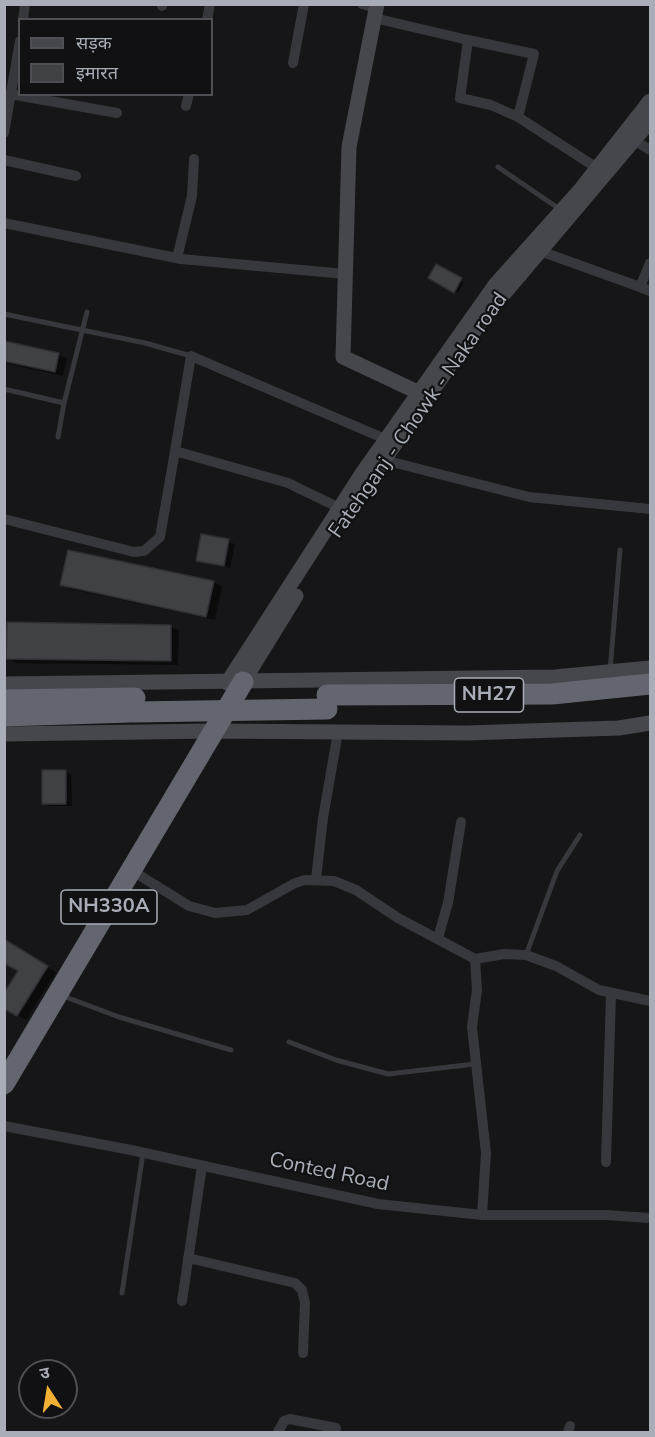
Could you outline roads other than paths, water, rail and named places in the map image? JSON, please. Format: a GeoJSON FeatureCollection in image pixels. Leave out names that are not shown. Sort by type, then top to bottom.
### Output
{"type":"FeatureCollection","features":[{"type":"Feature","properties":{"kind":"highway","name":"Fatehganj - Chowk - Naka road"},"geometry":{"type":"LineString","coordinates":[[206,731],[235,682]]}},
{"type":"Feature","properties":{"kind":"highway","name":"NH27"},"geometry":{"type":"LineString","coordinates":[[4,700],[135,705],[327,702],[552,694],[651,684]]}},
{"type":"Feature","properties":{"kind":"highway","name":"NH27"},"geometry":{"type":"LineString","coordinates":[[327,702],[561,706],[651,698]]}},
{"type":"Feature","properties":{"kind":"highway","name":"NH27"},"geometry":{"type":"LineString","coordinates":[[4,716],[135,705]]}},
{"type":"Feature","properties":{"kind":"highway","name":"NH330A"},"geometry":{"type":"LineString","coordinates":[[4,1084],[131,870],[206,731]]}},
{"type":"Feature","properties":{"kind":"highway","name":"NH330A"},"geometry":{"type":"LineString","coordinates":[[4,1067],[206,731]]}},
{"type":"Feature","properties":{"kind":"street"},"geometry":{"type":"LineString","coordinates":[[293,63],[304,4]]}},
{"type":"Feature","properties":{"kind":"street"},"geometry":{"type":"LineString","coordinates":[[423,394],[343,357],[349,147],[372,9],[468,40],[534,54],[518,117]]}},
{"type":"Feature","properties":{"kind":"street"},"geometry":{"type":"LineString","coordinates":[[468,40],[460,98],[491,105],[518,117],[597,168]]}},
{"type":"Feature","properties":{"kind":"street"},"geometry":{"type":"LineString","coordinates":[[4,133],[18,52]]}},
{"type":"Feature","properties":{"kind":"street"},"geometry":{"type":"LineString","coordinates":[[10,94],[18,95]]}},
{"type":"Feature","properties":{"kind":"street"},"geometry":{"type":"LineString","coordinates":[[21,96],[117,113]]}},
{"type":"Feature","properties":{"kind":"street"},"geometry":{"type":"LineString","coordinates":[[175,451],[288,483],[344,510],[495,285],[566,213],[597,168],[651,101]]}},
{"type":"Feature","properties":{"kind":"street","name":"Fatehganj - Chowk - Naka road"},"geometry":{"type":"LineString","coordinates":[[423,394],[540,251],[566,213],[651,121]]}},
{"type":"Feature","properties":{"kind":"street"},"geometry":{"type":"LineString","coordinates":[[634,141],[651,150]]}},
{"type":"Feature","properties":{"kind":"street"},"geometry":{"type":"LineString","coordinates":[[177,258],[192,196],[194,159]]}},
{"type":"Feature","properties":{"kind":"street"},"geometry":{"type":"LineString","coordinates":[[4,160],[76,176]]}},
{"type":"Feature","properties":{"kind":"street"},"geometry":{"type":"LineString","coordinates":[[4,223],[177,258],[345,274]]}},
{"type":"Feature","properties":{"kind":"street"},"geometry":{"type":"LineString","coordinates":[[540,251],[645,289],[651,263]]}},
{"type":"Feature","properties":{"kind":"street"},"geometry":{"type":"LineString","coordinates":[[4,519],[134,552],[144,551],[160,537],[191,356],[390,441]]}},
{"type":"Feature","properties":{"kind":"street","name":"Fatehganj - Chowk - Naka road"},"geometry":{"type":"LineString","coordinates":[[235,682],[344,510],[384,460],[390,441]]}},
{"type":"Feature","properties":{"kind":"street"},"geometry":{"type":"LineString","coordinates":[[384,460],[529,497],[651,509]]}},
{"type":"Feature","properties":{"kind":"street"},"geometry":{"type":"LineString","coordinates":[[4,684],[555,677],[651,668]]}},
{"type":"Feature","properties":{"kind":"street"},"geometry":{"type":"LineString","coordinates":[[4,734],[206,731],[467,733],[619,728],[651,723]]}},
{"type":"Feature","properties":{"kind":"street"},"geometry":{"type":"LineString","coordinates":[[316,879],[324,810],[338,732]]}},
{"type":"Feature","properties":{"kind":"street"},"geometry":{"type":"LineString","coordinates":[[438,939],[448,903],[461,822]]}},
{"type":"Feature","properties":{"kind":"street"},"geometry":{"type":"LineString","coordinates":[[131,870],[189,906],[215,913],[247,910],[295,883],[316,879],[351,887],[398,918],[475,959],[504,954],[526,955],[556,966],[599,990],[651,1002]]}},
{"type":"Feature","properties":{"kind":"street"},"geometry":{"type":"LineString","coordinates":[[475,959],[477,990],[472,1027],[486,1153],[482,1215]]}},
{"type":"Feature","properties":{"kind":"street"},"geometry":{"type":"LineString","coordinates":[[606,1162],[611,993]]}},
{"type":"Feature","properties":{"kind":"street","name":"Conted Road"},"geometry":{"type":"LineString","coordinates":[[4,1126],[378,1204],[482,1215],[606,1215],[651,1218]]}},
{"type":"Feature","properties":{"kind":"street"},"geometry":{"type":"LineString","coordinates":[[182,1301],[202,1166]]}},
{"type":"Feature","properties":{"kind":"street"},"geometry":{"type":"LineString","coordinates":[[188,1258],[295,1282],[302,1290],[305,1303],[303,1353]]}},
{"type":"Feature","properties":{"kind":"street"},"geometry":{"type":"LineString","coordinates":[[278,1432],[284,1421],[290,1419],[336,1428]]}},
{"type":"Feature","properties":{"kind":"lane"},"geometry":{"type":"LineString","coordinates":[[498,167],[566,213]]}},
{"type":"Feature","properties":{"kind":"lane"},"geometry":{"type":"LineString","coordinates":[[58,437],[64,403],[87,312]]}},
{"type":"Feature","properties":{"kind":"lane"},"geometry":{"type":"LineString","coordinates":[[4,314],[191,356]]}},
{"type":"Feature","properties":{"kind":"lane"},"geometry":{"type":"LineString","coordinates":[[4,389],[64,403]]}},
{"type":"Feature","properties":{"kind":"lane"},"geometry":{"type":"LineString","coordinates":[[610,673],[620,550]]}},
{"type":"Feature","properties":{"kind":"lane"},"geometry":{"type":"LineString","coordinates":[[526,955],[557,871],[580,835]]}},
{"type":"Feature","properties":{"kind":"lane"},"geometry":{"type":"LineString","coordinates":[[58,994],[119,1017],[231,1050]]}},
{"type":"Feature","properties":{"kind":"lane"},"geometry":{"type":"LineString","coordinates":[[289,1042],[336,1060],[388,1074],[475,1064]]}},
{"type":"Feature","properties":{"kind":"lane"},"geometry":{"type":"LineString","coordinates":[[122,1293],[142,1153]]}}]}
